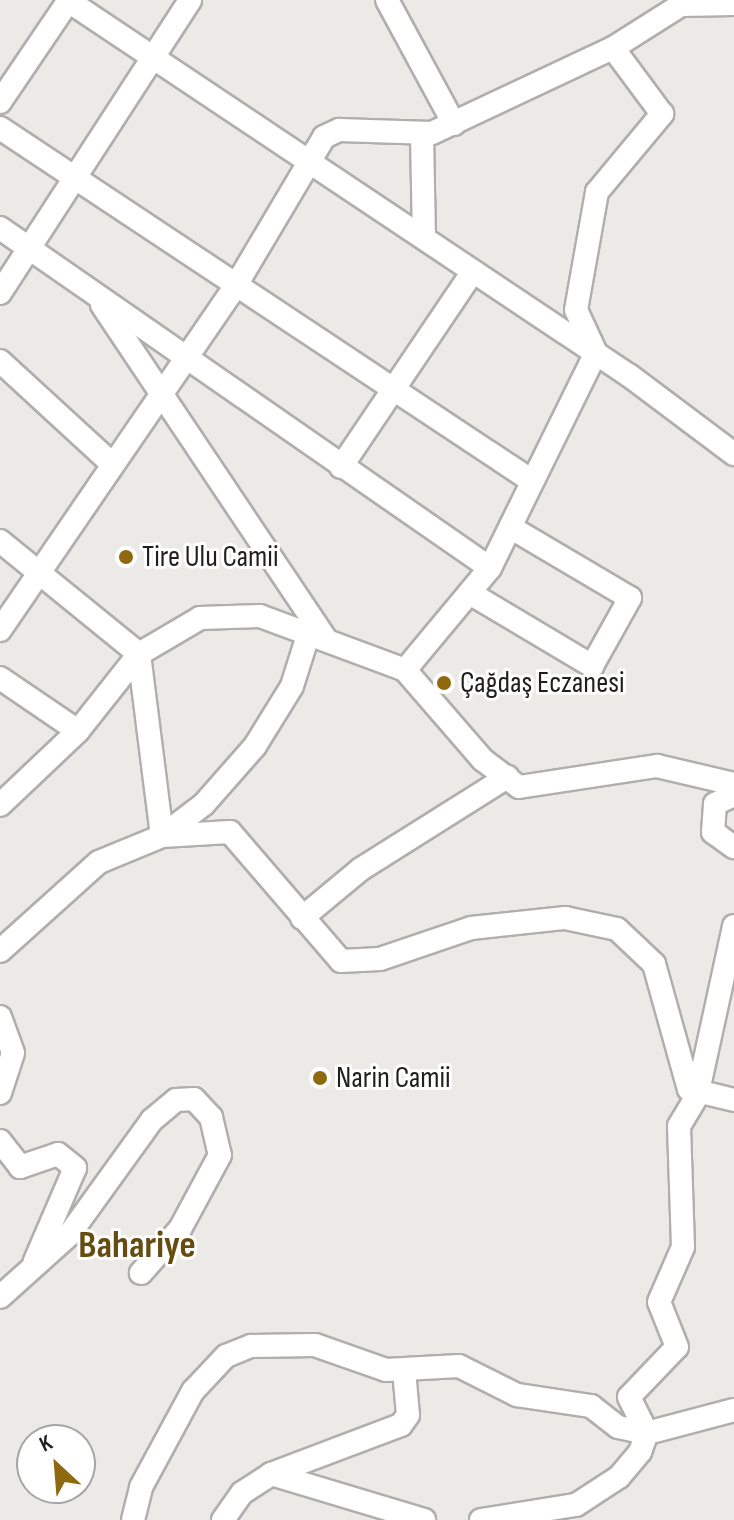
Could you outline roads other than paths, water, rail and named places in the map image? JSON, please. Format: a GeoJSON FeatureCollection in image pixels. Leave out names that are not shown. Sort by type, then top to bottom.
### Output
{"type":"FeatureCollection","features":[{"type":"Feature","properties":{"kind":"street"},"geometry":{"type":"LineString","coordinates":[[0,102],[68,0],[596,353],[734,454]]}},
{"type":"Feature","properties":{"kind":"street"},"geometry":{"type":"LineString","coordinates":[[0,293],[155,60],[190,0]]}},
{"type":"Feature","properties":{"kind":"street"},"geometry":{"type":"LineString","coordinates":[[387,0],[454,124]]}},
{"type":"Feature","properties":{"kind":"street"},"geometry":{"type":"LineString","coordinates":[[0,630],[182,357],[235,287],[324,137],[339,130],[422,135],[454,124],[568,63],[613,48],[681,5],[734,4]]}},
{"type":"Feature","properties":{"kind":"street"},"geometry":{"type":"LineString","coordinates":[[596,353],[576,310],[597,192],[662,114],[613,48]]}},
{"type":"Feature","properties":{"kind":"street"},"geometry":{"type":"LineString","coordinates":[[0,128],[235,287],[532,481]]}},
{"type":"Feature","properties":{"kind":"street"},"geometry":{"type":"LineString","coordinates":[[422,135],[424,236]]}},
{"type":"Feature","properties":{"kind":"street"},"geometry":{"type":"LineString","coordinates":[[0,228],[490,568]]}},
{"type":"Feature","properties":{"kind":"street"},"geometry":{"type":"LineString","coordinates":[[341,467],[473,271]]}},
{"type":"Feature","properties":{"kind":"street"},"geometry":{"type":"LineString","coordinates":[[92,290],[317,635]]}},
{"type":"Feature","properties":{"kind":"street"},"geometry":{"type":"LineString","coordinates":[[405,670],[473,595],[490,568],[596,353]]}},
{"type":"Feature","properties":{"kind":"street"},"geometry":{"type":"LineString","coordinates":[[0,361],[111,463]]}},
{"type":"Feature","properties":{"kind":"street"},"geometry":{"type":"LineString","coordinates":[[473,595],[592,666],[630,598],[510,527]]}},
{"type":"Feature","properties":{"kind":"street"},"geometry":{"type":"LineString","coordinates":[[0,541],[40,567],[139,654],[162,836]]}},
{"type":"Feature","properties":{"kind":"street"},"geometry":{"type":"LineString","coordinates":[[0,805],[78,731],[139,654],[200,618],[260,616],[405,670],[519,787],[657,766],[734,784]]}},
{"type":"Feature","properties":{"kind":"street"},"geometry":{"type":"LineString","coordinates":[[0,951],[99,862],[162,836],[204,804],[255,746],[292,686],[317,635]]}},
{"type":"Feature","properties":{"kind":"street"},"geometry":{"type":"LineString","coordinates":[[0,678],[78,731]]}},
{"type":"Feature","properties":{"kind":"street"},"geometry":{"type":"LineString","coordinates":[[302,918],[361,869],[507,777]]}},
{"type":"Feature","properties":{"kind":"street"},"geometry":{"type":"LineString","coordinates":[[734,795],[715,804],[713,832],[734,847]]}},
{"type":"Feature","properties":{"kind":"street"},"geometry":{"type":"LineString","coordinates":[[162,836],[230,832],[341,961],[380,959],[471,928],[565,918],[617,929],[654,964],[697,1096]]}},
{"type":"Feature","properties":{"kind":"street"},"geometry":{"type":"LineString","coordinates":[[647,1433],[629,1397],[677,1347],[659,1302],[682,1260],[676,1147],[679,1126],[697,1096],[734,926]]}},
{"type":"Feature","properties":{"kind":"street"},"geometry":{"type":"LineString","coordinates":[[0,1017],[13,1053],[0,1093]]}},
{"type":"Feature","properties":{"kind":"street"},"geometry":{"type":"LineString","coordinates":[[697,1096],[734,1100]]}},
{"type":"Feature","properties":{"kind":"street"},"geometry":{"type":"LineString","coordinates":[[0,1297],[36,1271],[152,1120],[176,1100],[194,1099],[211,1117],[220,1155],[180,1229],[141,1273]]}},
{"type":"Feature","properties":{"kind":"street"},"geometry":{"type":"LineString","coordinates":[[0,1141],[20,1167],[58,1154],[75,1168],[34,1256],[36,1271]]}},
{"type":"Feature","properties":{"kind":"street"},"geometry":{"type":"LineString","coordinates":[[133,1520],[141,1487],[193,1391],[226,1356],[251,1346],[315,1345],[404,1370],[459,1366],[517,1395],[583,1404],[618,1427],[647,1433],[734,1410]]}},
{"type":"Feature","properties":{"kind":"street"},"geometry":{"type":"LineString","coordinates":[[223,1520],[242,1493],[271,1474],[393,1431],[408,1415],[404,1370]]}},
{"type":"Feature","properties":{"kind":"street"},"geometry":{"type":"LineString","coordinates":[[481,1520],[576,1505],[626,1470],[647,1433]]}},
{"type":"Feature","properties":{"kind":"street"},"geometry":{"type":"LineString","coordinates":[[271,1474],[424,1520]]}},
{"type":"Feature","properties":{"kind":"place","name":"Tire Ulu Camii"},"geometry":{"type":"Point","coordinates":[126,557]}},
{"type":"Feature","properties":{"kind":"place","name":"Çağdaş Eczanesi"},"geometry":{"type":"Point","coordinates":[444,683]}},
{"type":"Feature","properties":{"kind":"place","name":"Narin Camii"},"geometry":{"type":"Point","coordinates":[320,1078]}},
{"type":"Feature","properties":{"kind":"district","name":"Bahariye"},"geometry":{"type":"Point","coordinates":[137,1246]}}]}
